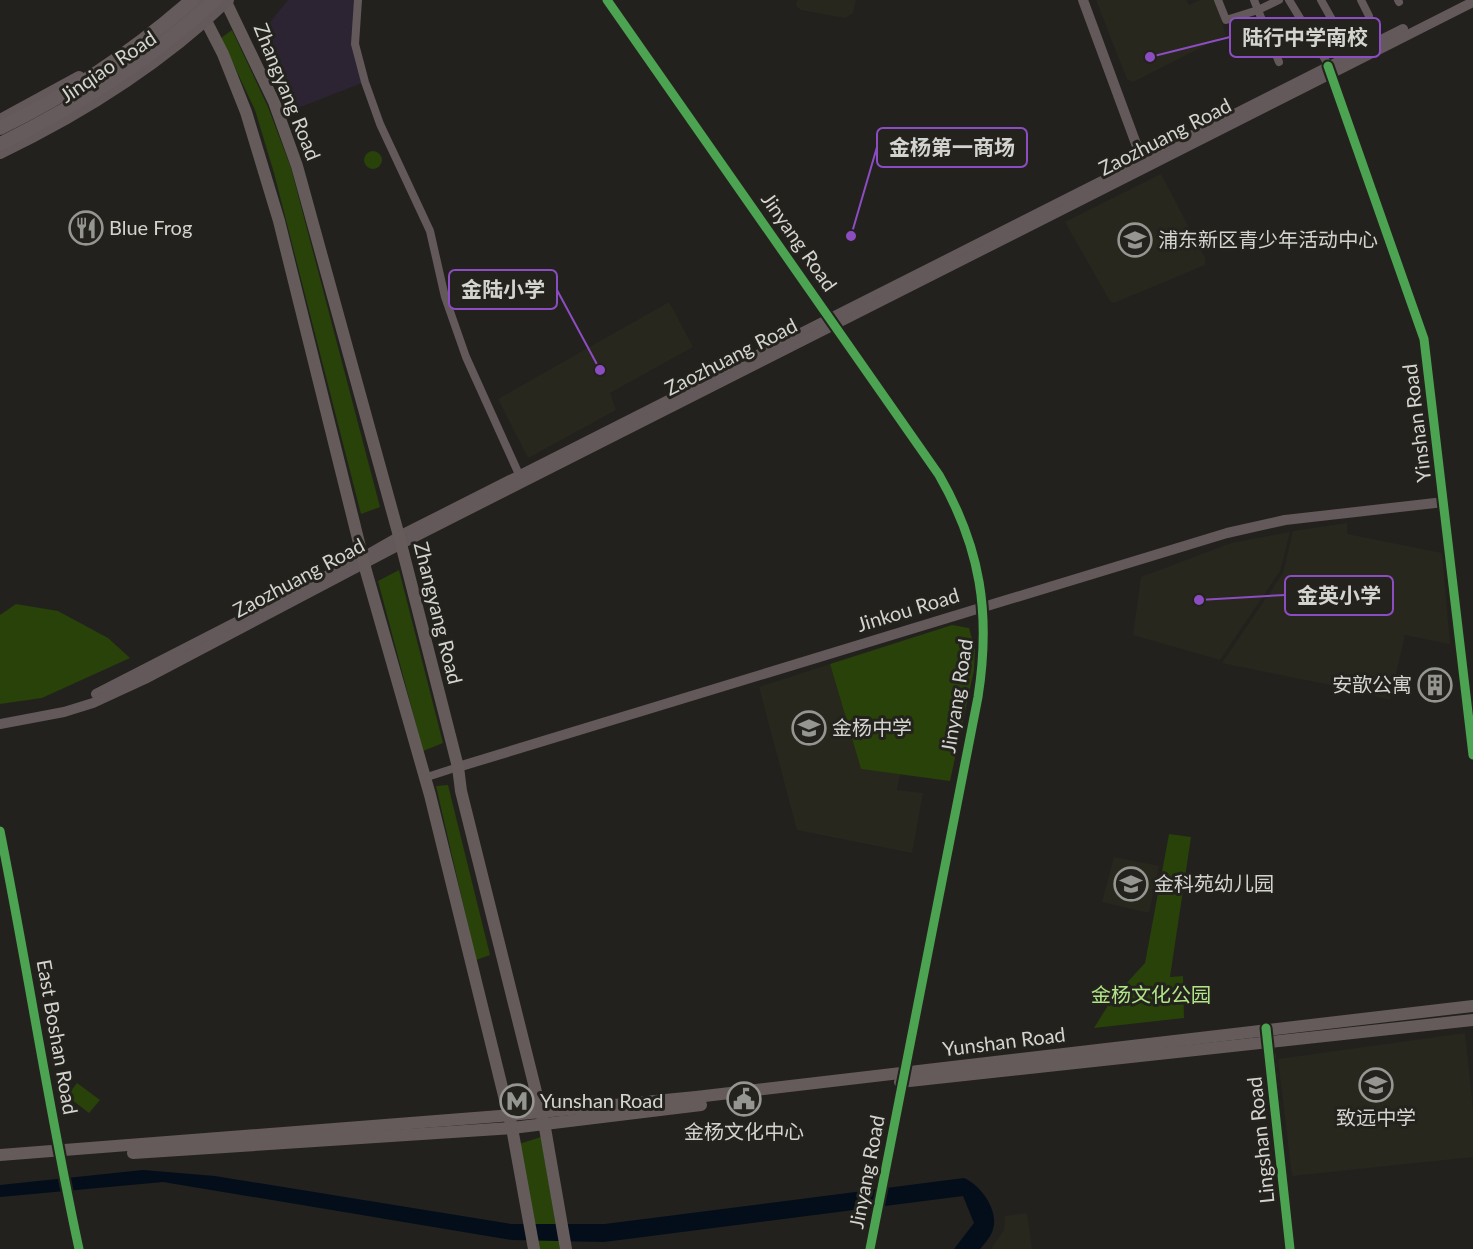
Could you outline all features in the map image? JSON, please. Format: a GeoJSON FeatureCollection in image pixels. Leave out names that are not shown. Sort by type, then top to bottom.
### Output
{"type":"FeatureCollection","features":[{"type":"Feature","properties":{"kind":"highway"},"geometry":{"type":"LineString","coordinates":[[0,144],[94,93],[136,66],[221,0]]}},
{"type":"Feature","properties":{"kind":"highway"},"geometry":{"type":"LineString","coordinates":[[0,128],[85,81],[127,54],[196,1]]}},
{"type":"Feature","properties":{"kind":"main road","name":"Jinqiao Road"},"geometry":{"type":"LineString","coordinates":[[0,128],[5,117],[104,61],[184,0]]}},
{"type":"Feature","properties":{"kind":"main road"},"geometry":{"type":"LineString","coordinates":[[206,19],[221,0]]}},
{"type":"Feature","properties":{"kind":"main road","name":"Zhangyang Road"},"geometry":{"type":"LineString","coordinates":[[221,0],[274,102],[297,166],[400,540],[458,767],[461,790],[542,1117],[566,1249]]}},
{"type":"Feature","properties":{"kind":"main road"},"geometry":{"type":"LineString","coordinates":[[79,112],[115,71],[196,1],[246,112],[267,176],[364,561],[424,778],[512,1128],[534,1248]]}},
{"type":"Feature","properties":{"kind":"main road","name":"Jinqiao Road"},"geometry":{"type":"LineString","coordinates":[[0,153],[79,112],[127,82],[206,19]]}},
{"type":"Feature","properties":{"kind":"main road","name":"Yunshan Road"},"geometry":{"type":"LineString","coordinates":[[1268,1037],[1473,1006]]}},
{"type":"Feature","properties":{"kind":"main road","name":"Yunshan Road"},"geometry":{"type":"LineString","coordinates":[[0,1155],[60,1160],[508,1115],[542,1117],[1268,1037],[1473,1020]]}},
{"type":"Feature","properties":{"kind":"main road","name":"Yunshan Road"},"geometry":{"type":"LineString","coordinates":[[0,1163],[512,1128],[542,1117]]}},
{"type":"Feature","properties":{"kind":"street"},"geometry":{"type":"LineString","coordinates":[[358,0],[355,44],[365,82],[380,124],[430,231],[445,297],[466,357],[517,470]]}},
{"type":"Feature","properties":{"kind":"street","name":"Jinyang Road"},"geometry":{"type":"LineString","coordinates":[[607,0],[939,475],[956,505],[975,558],[984,606],[985,635],[978,697],[870,1249]]}},
{"type":"Feature","properties":{"kind":"street"},"geometry":{"type":"LineString","coordinates":[[1083,0],[1144,164]]}},
{"type":"Feature","properties":{"kind":"street"},"geometry":{"type":"LineString","coordinates":[[1218,0],[1226,20],[1258,10],[1279,0]]}},
{"type":"Feature","properties":{"kind":"street"},"geometry":{"type":"LineString","coordinates":[[1254,0],[1279,62]]}},
{"type":"Feature","properties":{"kind":"street"},"geometry":{"type":"LineString","coordinates":[[1289,0],[1328,67]]}},
{"type":"Feature","properties":{"kind":"street"},"geometry":{"type":"LineString","coordinates":[[1321,0],[1341,34]]}},
{"type":"Feature","properties":{"kind":"street"},"geometry":{"type":"LineString","coordinates":[[1360,0],[1369,16]]}},
{"type":"Feature","properties":{"kind":"street","name":"Zaozhuang Road"},"geometry":{"type":"LineString","coordinates":[[0,724],[64,712],[93,703],[400,540],[1144,164],[1461,0]]}},
{"type":"Feature","properties":{"kind":"street","name":"Zaozhuang Road"},"geometry":{"type":"LineString","coordinates":[[1328,67],[1473,2]]}},
{"type":"Feature","properties":{"kind":"street","name":"Yinshan Road"},"geometry":{"type":"LineString","coordinates":[[1328,67],[1424,339],[1473,755]]}},
{"type":"Feature","properties":{"kind":"street","name":"Jinkou Road"},"geometry":{"type":"LineString","coordinates":[[424,778],[984,606],[1257,525],[1444,502]]}},
{"type":"Feature","properties":{"kind":"street","name":"Zaozhuang Road"},"geometry":{"type":"LineString","coordinates":[[0,717],[63,706],[91,696],[364,561]]}},
{"type":"Feature","properties":{"kind":"street","name":"East Boshan Road"},"geometry":{"type":"LineString","coordinates":[[0,831],[30,979],[60,1160],[80,1249]]}},
{"type":"Feature","properties":{"kind":"street","name":"Lingshan Road"},"geometry":{"type":"LineString","coordinates":[[1268,1037],[1290,1249]]}},
{"type":"Feature","properties":{"kind":"shaded area"},"geometry":{"type":"Polygon","coordinates":[[[288,0],[356,0],[352,39],[367,81],[295,109],[259,36],[288,0]]]}},
{"type":"Feature","properties":{"kind":"shaded area"},"geometry":{"type":"Polygon","coordinates":[[[797,0],[856,0],[853,13],[845,18],[801,10],[796,6],[797,0]]]}},
{"type":"Feature","properties":{"kind":"shaded area"},"geometry":{"type":"Polygon","coordinates":[[[1096,0],[1186,0],[1189,5],[1200,0],[1215,0],[1226,35],[1133,82],[1127,79],[1096,0]]]}},
{"type":"Feature","properties":{"kind":"shaded area","name":"浦东新区青少年活动中心"},"geometry":{"type":"Polygon","coordinates":[[[1161,174],[1205,258],[1205,265],[1114,303],[1110,301],[1065,222],[1161,174]]]}},
{"type":"Feature","properties":{"kind":"shaded area"},"geometry":{"type":"Polygon","coordinates":[[[669,302],[693,347],[610,393],[616,410],[528,458],[498,399],[669,302]]]}},
{"type":"Feature","properties":{"kind":"shaded area"},"geometry":{"type":"Polygon","coordinates":[[[1347,523],[1347,534],[1442,553],[1450,644],[1405,635],[1390,700],[1340,687],[1222,663],[1283,573],[1293,531],[1347,523]]]}},
{"type":"Feature","properties":{"kind":"shaded area"},"geometry":{"type":"Polygon","coordinates":[[[1290,532],[1280,571],[1220,660],[1133,635],[1141,577],[1231,543],[1290,532]]]}},
{"type":"Feature","properties":{"kind":"shaded area","name":"金杨中学"},"geometry":{"type":"Polygon","coordinates":[[[830,664],[861,769],[900,774],[897,790],[923,793],[912,853],[797,830],[759,687],[830,664]]]}},
{"type":"Feature","properties":{"kind":"shaded area","name":"金科苑幼儿园"},"geometry":{"type":"Polygon","coordinates":[[[1114,857],[1159,866],[1149,913],[1102,902],[1114,857]]]}},
{"type":"Feature","properties":{"kind":"shaded area","name":"致远中学"},"geometry":{"type":"Polygon","coordinates":[[[1465,1033],[1473,1110],[1473,1157],[1292,1176],[1278,1059],[1465,1033]]]}},
{"type":"Feature","properties":{"kind":"shaded area"},"geometry":{"type":"Polygon","coordinates":[[[1027,1213],[1032,1249],[991,1249],[1004,1230],[1005,1216],[1027,1213]]]}},
{"type":"Feature","properties":{"kind":"green space"},"geometry":{"type":"Polygon","coordinates":[[[232,30],[268,107],[291,168],[380,507],[361,514],[274,173],[255,110],[221,38],[232,30]]]}},
{"type":"Feature","properties":{"kind":"green space"},"geometry":{"type":"Polygon","coordinates":[[[373,151],[379,154],[382,160],[379,166],[373,169],[367,166],[364,160],[367,154],[373,151]]]}},
{"type":"Feature","properties":{"kind":"green space"},"geometry":{"type":"Polygon","coordinates":[[[399,570],[443,743],[423,751],[378,581],[399,570]]]}},
{"type":"Feature","properties":{"kind":"green space"},"geometry":{"type":"Polygon","coordinates":[[[16,604],[58,611],[108,638],[130,658],[42,698],[0,704],[0,615],[16,604]]]}},
{"type":"Feature","properties":{"kind":"green space"},"geometry":{"type":"Polygon","coordinates":[[[952,625],[969,628],[975,649],[974,670],[950,781],[861,769],[830,664],[952,625]]]}},
{"type":"Feature","properties":{"kind":"green space"},"geometry":{"type":"Polygon","coordinates":[[[448,785],[490,955],[476,960],[436,786],[448,785]]]}},
{"type":"Feature","properties":{"kind":"green space","name":"金杨文化公园"},"geometry":{"type":"Polygon","coordinates":[[[1169,834],[1191,837],[1170,977],[1183,976],[1184,1018],[1094,1028],[1112,999],[1145,963],[1169,834]]]}},
{"type":"Feature","properties":{"kind":"green space"},"geometry":{"type":"Polygon","coordinates":[[[77,1083],[100,1100],[89,1113],[67,1096],[77,1083]]]}},
{"type":"Feature","properties":{"kind":"green space"},"geometry":{"type":"Polygon","coordinates":[[[541,1137],[560,1249],[538,1249],[519,1144],[541,1137]]]}},
{"type":"Feature","properties":{"kind":"water"},"geometry":{"type":"Polygon","coordinates":[[[143,1170],[215,1176],[511,1224],[605,1224],[964,1178],[977,1186],[987,1199],[994,1222],[991,1235],[980,1249],[954,1249],[974,1223],[963,1196],[604,1242],[512,1240],[163,1182],[0,1197],[0,1185],[143,1170]]]}},
{"type":"Feature","properties":{"kind":"cycle path"},"geometry":{"type":"LineString","coordinates":[[607,0],[939,475],[965,529],[979,582],[983,638],[978,697],[870,1249]]}},
{"type":"Feature","properties":{"kind":"cycle path"},"geometry":{"type":"LineString","coordinates":[[1328,66],[1424,339],[1473,755]]}},
{"type":"Feature","properties":{"kind":"cycle path"},"geometry":{"type":"LineString","coordinates":[[0,831],[79,1249]]}},
{"type":"Feature","properties":{"kind":"cycle path"},"geometry":{"type":"LineString","coordinates":[[1266,1028],[1290,1249]]}},
{"type":"Feature","properties":{"kind":"place","name":"陆行中学南校"},"geometry":{"type":"Point","coordinates":[1150,57]}},
{"type":"Feature","properties":{"kind":"place","name":"Blue Frog"},"geometry":{"type":"Point","coordinates":[86,228]}},
{"type":"Feature","properties":{"kind":"place","name":"金杨第一商场"},"geometry":{"type":"Point","coordinates":[851,236]}},
{"type":"Feature","properties":{"kind":"place","name":"浦东新区青少年活动中心"},"geometry":{"type":"Point","coordinates":[1135,240]}},
{"type":"Feature","properties":{"kind":"place","name":"金陆小学"},"geometry":{"type":"Point","coordinates":[600,370]}},
{"type":"Feature","properties":{"kind":"place","name":"金英小学"},"geometry":{"type":"Point","coordinates":[1199,600]}},
{"type":"Feature","properties":{"kind":"place","name":"安歆公寓"},"geometry":{"type":"Point","coordinates":[1435,685]}},
{"type":"Feature","properties":{"kind":"place","name":"金杨中学"},"geometry":{"type":"Point","coordinates":[809,728]}},
{"type":"Feature","properties":{"kind":"place","name":"金科苑幼儿园"},"geometry":{"type":"Point","coordinates":[1131,884]}},
{"type":"Feature","properties":{"kind":"place","name":"致远中学"},"geometry":{"type":"Point","coordinates":[1376,1085]}},
{"type":"Feature","properties":{"kind":"place","name":"金杨文化中心"},"geometry":{"type":"Point","coordinates":[744,1099]}},
{"type":"Feature","properties":{"kind":"place","name":"Yunshan Road"},"geometry":{"type":"Point","coordinates":[517,1101]}}]}
